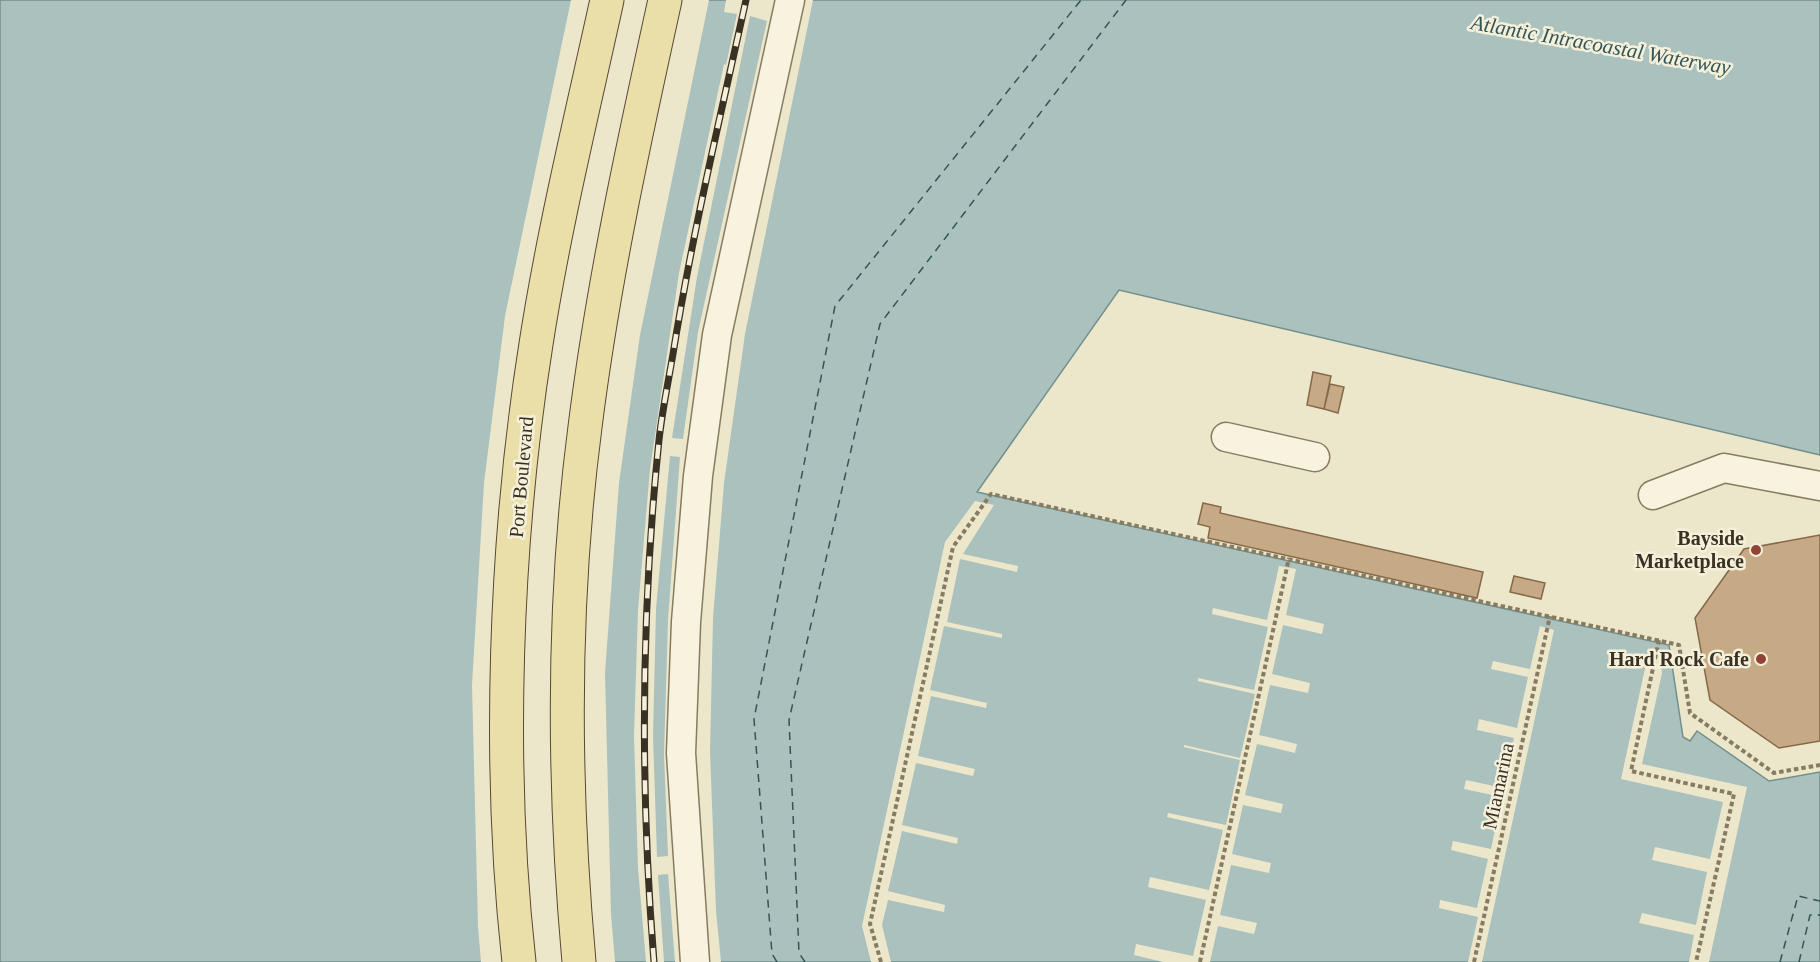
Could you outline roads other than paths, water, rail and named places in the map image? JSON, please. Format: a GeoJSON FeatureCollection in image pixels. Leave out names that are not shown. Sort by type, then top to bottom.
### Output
{"type":"FeatureCollection","features":[{"type":"Feature","properties":{"kind":"main road","name":"Port Boulevard"},"geometry":{"type":"LineString","coordinates":[[519,962],[508,745],[509,657],[518,502],[541,315],[607,0]]}},
{"type":"Feature","properties":{"kind":"main road"},"geometry":{"type":"LineString","coordinates":[[579,962],[570,850],[568,762],[569,664],[578,489],[598,333],[665,0]]}},
{"type":"Feature","properties":{"kind":"street"},"geometry":{"type":"LineString","coordinates":[[694,962],[681,753],[686,622],[698,476],[717,335],[790,0]]}},
{"type":"Feature","properties":{"kind":"street"},"geometry":{"type":"LineString","coordinates":[[1226,437],[1315,456]]}},
{"type":"Feature","properties":{"kind":"street"},"geometry":{"type":"LineString","coordinates":[[1653,495],[1724,468],[1820,486]]}},
{"type":"Feature","properties":{"kind":"water","name":"Atlantic Intracoastal Waterway"},"geometry":{"type":"Polygon","coordinates":[[[0,0],[1820,0],[1820,455],[1119,290],[977,492],[1669,645],[1683,737],[1690,741],[1697,731],[1769,781],[1820,772],[1820,962],[0,962],[0,0]]]}},
{"type":"Feature","properties":{"kind":"railway"},"geometry":{"type":"LineString","coordinates":[[654,962],[646,832],[644,701],[649,570],[659,440],[689,265],[746,0]]}},
{"type":"Feature","properties":{"kind":"place","name":"Bayside Marketplace"},"geometry":{"type":"Point","coordinates":[1756,550]}},
{"type":"Feature","properties":{"kind":"place","name":"Hard Rock Cafe"},"geometry":{"type":"Point","coordinates":[1761,659]}}]}
